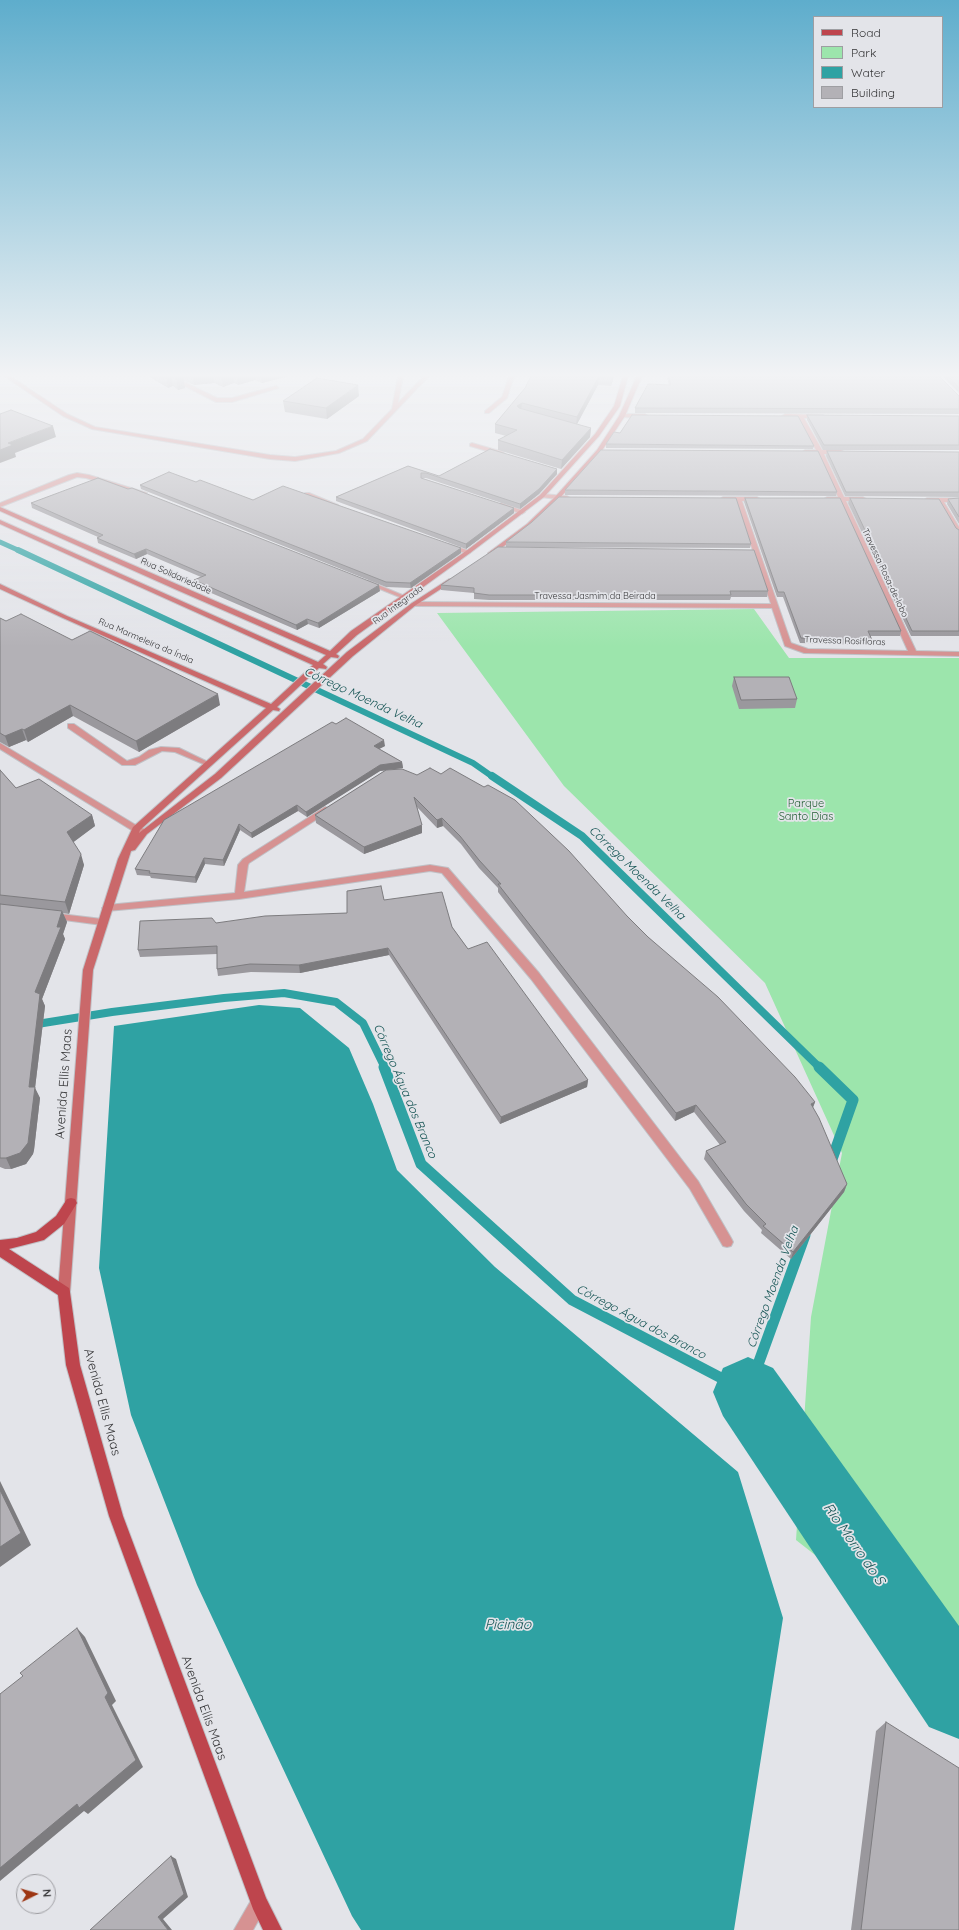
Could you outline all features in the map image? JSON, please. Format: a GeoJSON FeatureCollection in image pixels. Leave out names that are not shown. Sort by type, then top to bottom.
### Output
{"type":"FeatureCollection","features":[{"type":"Feature","properties":{"kind":"main road","name":"Rua Integrada"},"geometry":{"type":"LineString","coordinates":[[140,831],[208,764],[354,633],[522,512],[542,496],[567,466]]}},
{"type":"Feature","properties":{"kind":"main road"},"geometry":{"type":"LineString","coordinates":[[483,559],[529,525],[557,498],[586,466]]}},
{"type":"Feature","properties":{"kind":"main road","name":"Rua Solidariedade"},"geometry":{"type":"LineString","coordinates":[[0,509],[179,589],[344,659]]}},
{"type":"Feature","properties":{"kind":"main road"},"geometry":{"type":"LineString","coordinates":[[0,522],[331,671]]}},
{"type":"Feature","properties":{"kind":"main road","name":"Rua Integrada"},"geometry":{"type":"LineString","coordinates":[[140,831],[218,776],[344,659],[414,604],[458,575]]}},
{"type":"Feature","properties":{"kind":"main road","name":"Rua Marmeleira da Índia"},"geometry":{"type":"LineString","coordinates":[[0,586],[66,617],[285,714]]}},
{"type":"Feature","properties":{"kind":"main road","name":"Avenida Ellis Maas"},"geometry":{"type":"LineString","coordinates":[[140,831],[123,859],[88,970],[64,1292],[73,1365],[116,1516],[259,1903],[274,1930]]}},
{"type":"Feature","properties":{"kind":"main road"},"geometry":{"type":"LineString","coordinates":[[0,1245],[17,1244],[40,1236],[60,1220],[71,1202]]}},
{"type":"Feature","properties":{"kind":"main road"},"geometry":{"type":"LineString","coordinates":[[0,1250],[64,1292]]}},
{"type":"Feature","properties":{"kind":"street","name":"Travessa Rosa-de-lobo"},"geometry":{"type":"LineString","coordinates":[[827,466],[913,653]]}},
{"type":"Feature","properties":{"kind":"street"},"geometry":{"type":"LineString","coordinates":[[0,505],[71,476],[77,475],[87,476],[150,496]]}},
{"type":"Feature","properties":{"kind":"street"},"geometry":{"type":"LineString","coordinates":[[308,494],[344,508]]}},
{"type":"Feature","properties":{"kind":"street"},"geometry":{"type":"LineString","coordinates":[[542,496],[573,498]]}},
{"type":"Feature","properties":{"kind":"street"},"geometry":{"type":"LineString","coordinates":[[714,499],[762,499]]}},
{"type":"Feature","properties":{"kind":"street","name":"Travessa Rosifloras"},"geometry":{"type":"LineString","coordinates":[[738,499],[788,644],[795,648],[807,651],[959,654]]}},
{"type":"Feature","properties":{"kind":"street"},"geometry":{"type":"LineString","coordinates":[[818,499],[872,500]]}},
{"type":"Feature","properties":{"kind":"street"},"geometry":{"type":"LineString","coordinates":[[917,500],[959,500]]}},
{"type":"Feature","properties":{"kind":"street"},"geometry":{"type":"LineString","coordinates":[[940,500],[959,532]]}},
{"type":"Feature","properties":{"kind":"street"},"geometry":{"type":"LineString","coordinates":[[491,502],[522,512]]}},
{"type":"Feature","properties":{"kind":"street"},"geometry":{"type":"LineString","coordinates":[[439,543],[468,552]]}},
{"type":"Feature","properties":{"kind":"street"},"geometry":{"type":"LineString","coordinates":[[496,550],[512,550]]}},
{"type":"Feature","properties":{"kind":"street"},"geometry":{"type":"LineString","coordinates":[[749,552],[757,552]]}},
{"type":"Feature","properties":{"kind":"street"},"geometry":{"type":"LineString","coordinates":[[360,579],[404,597]]}},
{"type":"Feature","properties":{"kind":"street","name":"Travessa Jasmim da Beirada"},"geometry":{"type":"LineString","coordinates":[[414,604],[776,606]]}},
{"type":"Feature","properties":{"kind":"street"},"geometry":{"type":"LineString","coordinates":[[71,726],[125,762],[132,763],[142,759],[152,752],[161,749],[176,750],[208,764]]}},
{"type":"Feature","properties":{"kind":"street"},"geometry":{"type":"LineString","coordinates":[[0,745],[140,831]]}},
{"type":"Feature","properties":{"kind":"street"},"geometry":{"type":"LineString","coordinates":[[239,896],[243,865],[246,861],[336,804]]}},
{"type":"Feature","properties":{"kind":"street"},"geometry":{"type":"LineString","coordinates":[[107,908],[239,896],[430,868],[445,870],[535,976],[694,1185],[727,1242]]}},
{"type":"Feature","properties":{"kind":"street"},"geometry":{"type":"LineString","coordinates":[[39,914],[102,922]]}},
{"type":"Feature","properties":{"kind":"street"},"geometry":{"type":"LineString","coordinates":[[243,1930],[259,1903]]}},
{"type":"Feature","properties":{"kind":"green space","name":"Parque Santo Dias"},"geometry":{"type":"Polygon","coordinates":[[[754,609],[789,658],[959,658],[959,1668],[796,1540],[811,1317],[842,1153],[765,983],[564,786],[437,613],[754,609]]]}},
{"type":"Feature","properties":{"kind":"water","name":"Picinão"},"geometry":{"type":"Polygon","coordinates":[[[259,1005],[300,1008],[349,1048],[373,1104],[397,1170],[495,1267],[738,1472],[783,1618],[734,1930],[361,1930],[352,1916],[197,1585],[131,1415],[99,1268],[114,1026],[259,1005]]]}},
{"type":"Feature","properties":{"kind":"building"},"geometry":{"type":"Polygon","coordinates":[[[408,466],[439,476],[458,466],[547,466],[557,469],[539,489],[520,504],[426,473],[421,473],[421,478],[514,508],[466,544],[336,497],[408,466]]]}},
{"type":"Feature","properties":{"kind":"building"},"geometry":{"type":"Polygon","coordinates":[[[587,466],[825,466],[837,492],[565,490],[587,466]]]}},
{"type":"Feature","properties":{"kind":"building"},"geometry":{"type":"Polygon","coordinates":[[[834,466],[959,466],[959,492],[846,492],[834,466]]]}},
{"type":"Feature","properties":{"kind":"building"},"geometry":{"type":"Polygon","coordinates":[[[169,472],[196,482],[200,480],[253,500],[283,486],[461,548],[410,583],[386,582],[140,485],[169,472]]]}},
{"type":"Feature","properties":{"kind":"building"},"geometry":{"type":"Polygon","coordinates":[[[98,478],[128,489],[132,488],[379,585],[318,623],[307,619],[296,625],[194,580],[206,575],[146,549],[134,554],[97,538],[103,535],[31,503],[98,478]]]}},
{"type":"Feature","properties":{"kind":"building"},"geometry":{"type":"Polygon","coordinates":[[[559,497],[736,498],[751,544],[506,542],[532,522],[559,497]]]}},
{"type":"Feature","properties":{"kind":"building"},"geometry":{"type":"Polygon","coordinates":[[[745,498],[840,498],[901,631],[868,631],[872,640],[801,638],[784,592],[778,592],[745,498]]]}},
{"type":"Feature","properties":{"kind":"building"},"geometry":{"type":"Polygon","coordinates":[[[850,498],[939,499],[956,528],[959,530],[959,631],[912,631],[850,498]]]}},
{"type":"Feature","properties":{"kind":"building"},"geometry":{"type":"Polygon","coordinates":[[[959,498],[959,517],[948,499],[959,498]]]}},
{"type":"Feature","properties":{"kind":"building"},"geometry":{"type":"Polygon","coordinates":[[[498,547],[754,550],[768,591],[730,591],[731,595],[489,595],[474,593],[474,588],[441,585],[498,547]]]}},
{"type":"Feature","properties":{"kind":"building"},"geometry":{"type":"Polygon","coordinates":[[[21,614],[72,640],[90,631],[218,694],[136,741],[70,705],[24,730],[22,729],[5,736],[0,733],[0,618],[6,621],[21,614]]]}},
{"type":"Feature","properties":{"kind":"building"},"geometry":{"type":"Polygon","coordinates":[[[734,677],[789,677],[797,699],[741,700],[734,677]]]}},
{"type":"Feature","properties":{"kind":"building"},"geometry":{"type":"Polygon","coordinates":[[[346,718],[384,740],[374,746],[402,762],[380,765],[306,812],[297,805],[251,833],[239,824],[223,860],[204,858],[195,877],[149,873],[150,871],[135,869],[164,820],[332,722],[336,724],[346,718]]]}},
{"type":"Feature","properties":{"kind":"building"},"geometry":{"type":"Polygon","coordinates":[[[430,768],[441,774],[450,768],[484,787],[488,785],[515,800],[569,851],[627,916],[648,937],[718,997],[795,1077],[815,1102],[811,1104],[819,1118],[847,1184],[793,1252],[763,1226],[766,1224],[746,1204],[706,1151],[726,1142],[696,1105],[676,1113],[498,884],[501,884],[460,836],[442,818],[437,820],[414,797],[422,825],[364,847],[315,815],[386,770],[402,769],[417,775],[430,768]]]}},
{"type":"Feature","properties":{"kind":"building"},"geometry":{"type":"Polygon","coordinates":[[[0,770],[16,788],[39,779],[92,815],[67,832],[81,854],[65,902],[0,895],[0,770]]]}},
{"type":"Feature","properties":{"kind":"building"},"geometry":{"type":"Polygon","coordinates":[[[381,886],[384,900],[442,892],[452,927],[468,949],[487,942],[588,1080],[501,1117],[388,948],[299,965],[250,964],[217,969],[217,946],[138,950],[140,921],[212,918],[216,923],[265,916],[347,913],[347,891],[381,886]]]}},
{"type":"Feature","properties":{"kind":"building"},"geometry":{"type":"Polygon","coordinates":[[[0,904],[62,911],[57,927],[61,927],[35,992],[40,994],[29,1087],[35,1087],[28,1143],[20,1153],[6,1158],[0,1158],[0,904]]]}},
{"type":"Feature","properties":{"kind":"building"},"geometry":{"type":"Polygon","coordinates":[[[0,1490],[21,1533],[0,1547],[0,1490]]]}},
{"type":"Feature","properties":{"kind":"building"},"geometry":{"type":"Polygon","coordinates":[[[77,1628],[108,1693],[105,1697],[136,1760],[79,1808],[77,1804],[0,1868],[0,1694],[23,1676],[20,1673],[77,1628]]]}},
{"type":"Feature","properties":{"kind":"building"},"geometry":{"type":"Polygon","coordinates":[[[886,1722],[959,1768],[959,1930],[861,1930],[886,1722]]]}},
{"type":"Feature","properties":{"kind":"building"},"geometry":{"type":"Polygon","coordinates":[[[171,1856],[184,1894],[158,1917],[168,1930],[90,1930],[171,1856]]]}},
{"type":"Feature","properties":{"kind":"waterway","name":"Córrego Moenda Velha"},"geometry":{"type":"LineString","coordinates":[[0,542],[20,551]]}},
{"type":"Feature","properties":{"kind":"waterway","name":"Córrego Moenda Velha"},"geometry":{"type":"LineString","coordinates":[[18,550],[473,763],[493,777]]}},
{"type":"Feature","properties":{"kind":"waterway","name":"Córrego Moenda Velha"},"geometry":{"type":"LineString","coordinates":[[492,776],[582,836],[820,1068]]}},
{"type":"Feature","properties":{"kind":"waterway","name":"Córrego Água dos Branco"},"geometry":{"type":"LineString","coordinates":[[31,1025],[112,1012],[224,998],[284,993],[336,1002],[363,1023],[385,1068]]}},
{"type":"Feature","properties":{"kind":"waterway","name":"Córrego Água dos Branco"},"geometry":{"type":"LineString","coordinates":[[384,1067],[421,1164],[572,1300],[748,1392],[805,1235]]}},
{"type":"Feature","properties":{"kind":"waterway","name":"Córrego Moenda Velha"},"geometry":{"type":"LineString","coordinates":[[819,1067],[853,1100],[830,1165]]}},
{"type":"Feature","properties":{"kind":"waterway","name":"Rio Morro do S"},"geometry":{"type":"LineString","coordinates":[[748,1392],[959,1697]]}}]}
